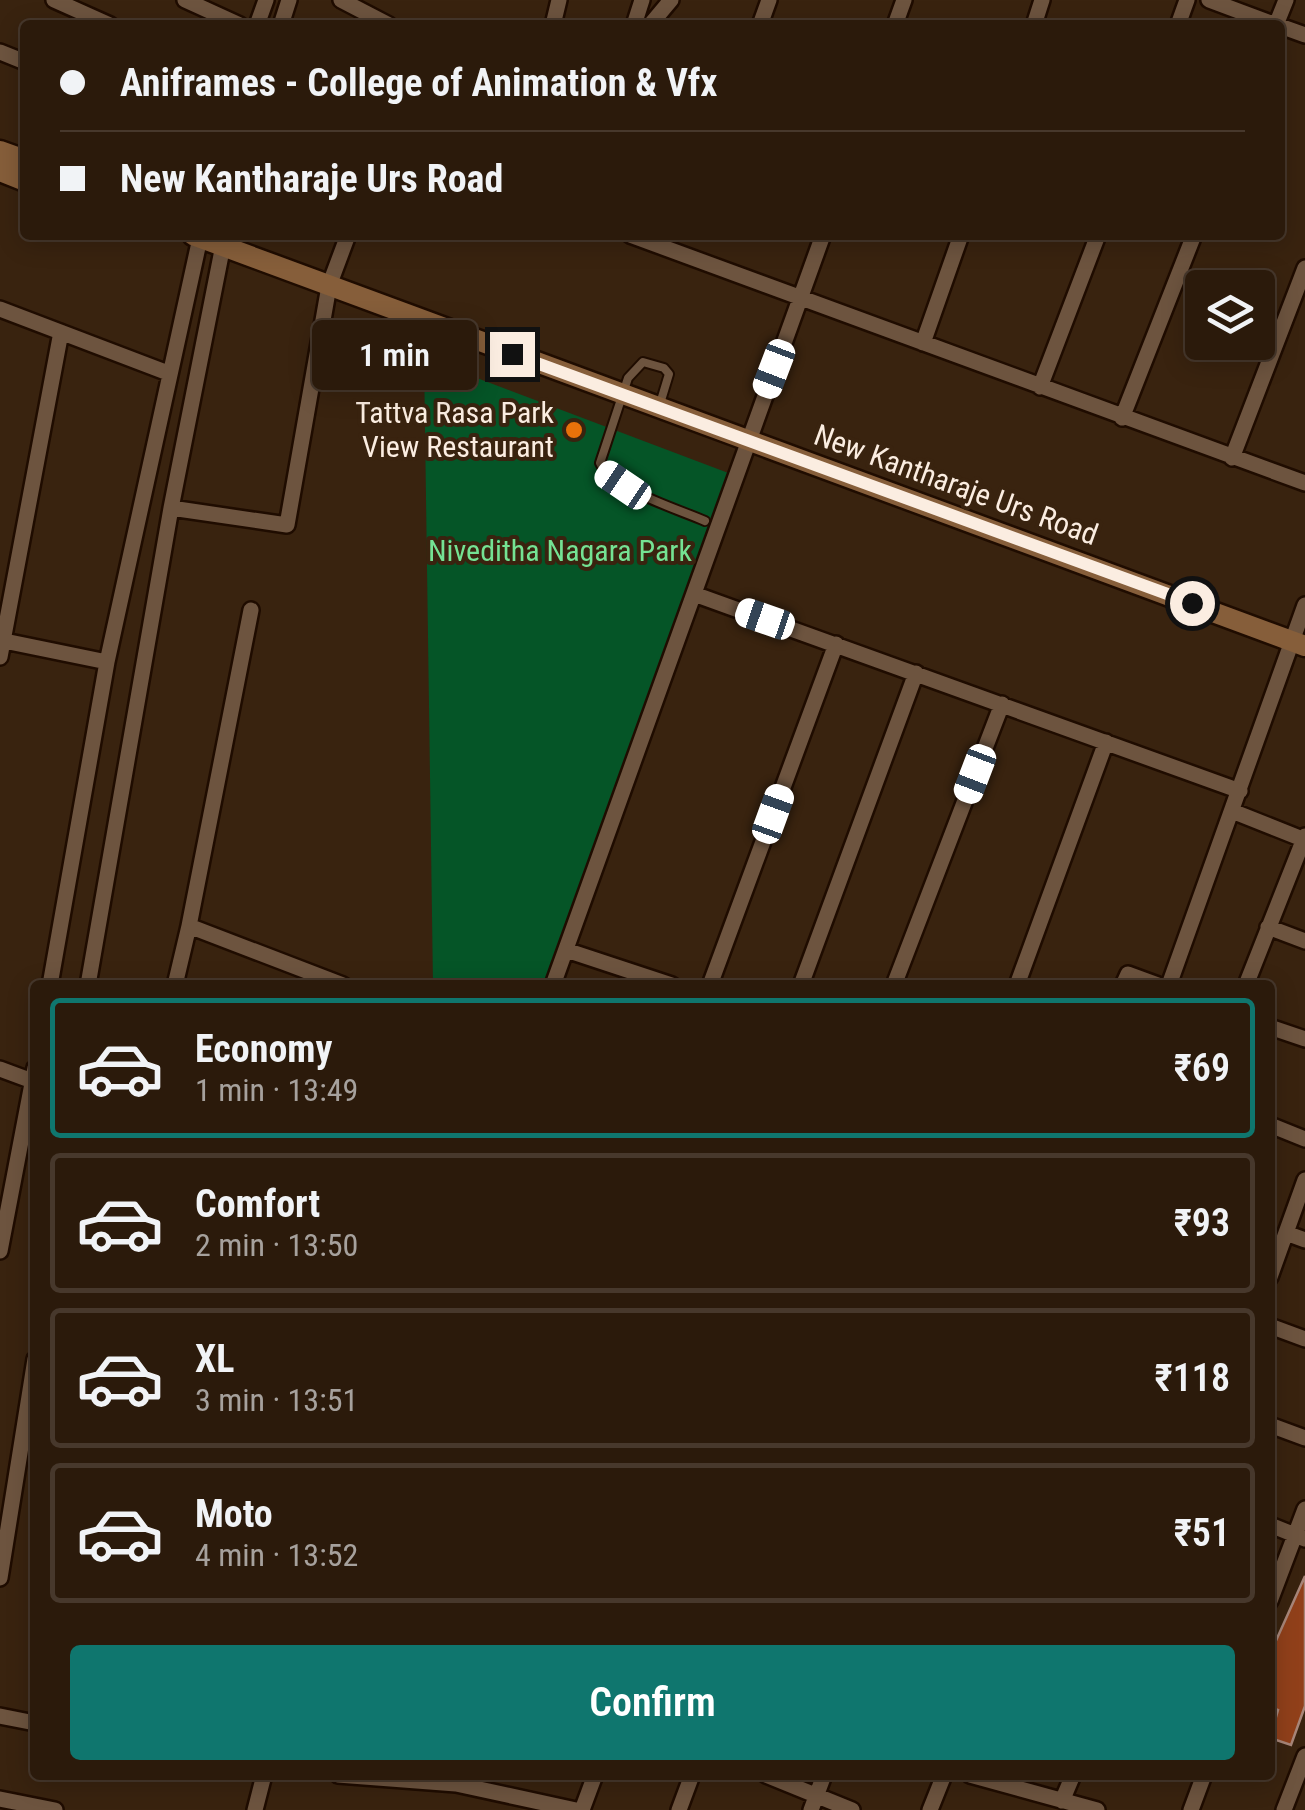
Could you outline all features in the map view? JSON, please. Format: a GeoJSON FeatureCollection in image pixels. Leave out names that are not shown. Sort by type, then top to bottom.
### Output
{"type":"FeatureCollection","features":[{"type":"Feature","properties":{"kind":"main road","name":"New Kantharaje Urs Road"},"geometry":{"type":"LineString","coordinates":[[224,241],[329,286],[1299,643]]}},
{"type":"Feature","properties":{"kind":"street"},"geometry":{"type":"LineString","coordinates":[[54,0],[99,20]]}},
{"type":"Feature","properties":{"kind":"street"},"geometry":{"type":"LineString","coordinates":[[341,0],[379,20]]}},
{"type":"Feature","properties":{"kind":"street"},"geometry":{"type":"LineString","coordinates":[[654,20],[671,0]]}},
{"type":"Feature","properties":{"kind":"street"},"geometry":{"type":"LineString","coordinates":[[1209,0],[1263,20]]}},
{"type":"Feature","properties":{"kind":"street"},"geometry":{"type":"LineString","coordinates":[[192,3],[229,20]]}},
{"type":"Feature","properties":{"kind":"street"},"geometry":{"type":"LineString","coordinates":[[51,980],[107,662],[196,240]]}},
{"type":"Feature","properties":{"kind":"street"},"geometry":{"type":"LineString","coordinates":[[170,508],[287,526],[329,286],[346,240]]}},
{"type":"Feature","properties":{"kind":"street"},"geometry":{"type":"LineString","coordinates":[[644,240],[1305,483]]}},
{"type":"Feature","properties":{"kind":"street"},"geometry":{"type":"LineString","coordinates":[[676,251],[680,240]]}},
{"type":"Feature","properties":{"kind":"street"},"geometry":{"type":"LineString","coordinates":[[555,980],[822,240]]}},
{"type":"Feature","properties":{"kind":"street"},"geometry":{"type":"LineString","coordinates":[[923,344],[959,240]]}},
{"type":"Feature","properties":{"kind":"street"},"geometry":{"type":"LineString","coordinates":[[1040,388],[1096,240]]}},
{"type":"Feature","properties":{"kind":"street"},"geometry":{"type":"LineString","coordinates":[[1122,418],[1192,240]]}},
{"type":"Feature","properties":{"kind":"street"},"geometry":{"type":"LineString","coordinates":[[89,980],[170,508],[224,241]]}},
{"type":"Feature","properties":{"kind":"street"},"geometry":{"type":"LineString","coordinates":[[1232,458],[1305,268]]}},
{"type":"Feature","properties":{"kind":"street"},"geometry":{"type":"LineString","coordinates":[[0,309],[168,373]]}},
{"type":"Feature","properties":{"kind":"street"},"geometry":{"type":"LineString","coordinates":[[61,332],[1,646],[107,662]]}},
{"type":"Feature","properties":{"kind":"street"},"geometry":{"type":"LineString","coordinates":[[694,594],[1240,791]]}},
{"type":"Feature","properties":{"kind":"street"},"geometry":{"type":"LineString","coordinates":[[1171,980],[1299,643],[1305,605]]}},
{"type":"Feature","properties":{"kind":"street"},"geometry":{"type":"LineString","coordinates":[[176,980],[250,610]]}},
{"type":"Feature","properties":{"kind":"street"},"geometry":{"type":"LineString","coordinates":[[712,980],[836,644]]}},
{"type":"Feature","properties":{"kind":"street"},"geometry":{"type":"LineString","coordinates":[[804,980],[916,673]]}},
{"type":"Feature","properties":{"kind":"street"},"geometry":{"type":"LineString","coordinates":[[896,980],[1002,704]]}},
{"type":"Feature","properties":{"kind":"street"},"geometry":{"type":"LineString","coordinates":[[1019,980],[1106,742]]}},
{"type":"Feature","properties":{"kind":"street"},"geometry":{"type":"LineString","coordinates":[[1232,811],[1305,838],[1248,980]]}},
{"type":"Feature","properties":{"kind":"street"},"geometry":{"type":"LineString","coordinates":[[189,926],[330,980]]}},
{"type":"Feature","properties":{"kind":"street"},"geometry":{"type":"LineString","coordinates":[[1268,927],[1305,941]]}},
{"type":"Feature","properties":{"kind":"street"},"geometry":{"type":"LineString","coordinates":[[566,950],[657,980]]}},
{"type":"Feature","properties":{"kind":"street"},"geometry":{"type":"LineString","coordinates":[[1275,1029],[1305,1040]]}},
{"type":"Feature","properties":{"kind":"street"},"geometry":{"type":"LineString","coordinates":[[0,1069],[30,1076]]}},
{"type":"Feature","properties":{"kind":"street"},"geometry":{"type":"LineString","coordinates":[[0,1251],[5,1191],[30,1093]]}},
{"type":"Feature","properties":{"kind":"street"},"geometry":{"type":"LineString","coordinates":[[1275,1127],[1305,1138]]}},
{"type":"Feature","properties":{"kind":"street"},"geometry":{"type":"LineString","coordinates":[[1275,1263],[1305,1180]]}},
{"type":"Feature","properties":{"kind":"street"},"geometry":{"type":"LineString","coordinates":[[1286,1233],[1305,1240]]}},
{"type":"Feature","properties":{"kind":"street"},"geometry":{"type":"LineString","coordinates":[[1275,1328],[1305,1339]]}},
{"type":"Feature","properties":{"kind":"street"},"geometry":{"type":"LineString","coordinates":[[0,1578],[30,1390]]}},
{"type":"Feature","properties":{"kind":"street"},"geometry":{"type":"LineString","coordinates":[[1275,1427],[1305,1438]]}},
{"type":"Feature","properties":{"kind":"street"},"geometry":{"type":"LineString","coordinates":[[1275,1590],[1300,1537],[1305,1509]]}},
{"type":"Feature","properties":{"kind":"street"},"geometry":{"type":"LineString","coordinates":[[1275,1527],[1300,1537]]}},
{"type":"Feature","properties":{"kind":"street"},"geometry":{"type":"LineString","coordinates":[[0,1716],[30,1723]]}},
{"type":"Feature","properties":{"kind":"street"},"geometry":{"type":"LineString","coordinates":[[1284,1810],[1305,1756]]}},
{"type":"Feature","properties":{"kind":"street"},"geometry":{"type":"LineString","coordinates":[[256,1810],[263,1780]]}},
{"type":"Feature","properties":{"kind":"street"},"geometry":{"type":"LineString","coordinates":[[458,1780],[579,1810],[593,1780]]}},
{"type":"Feature","properties":{"kind":"street"},"geometry":{"type":"LineString","coordinates":[[679,1810],[690,1780]]}},
{"type":"Feature","properties":{"kind":"street"},"geometry":{"type":"LineString","coordinates":[[775,1780],[814,1802],[852,1810]]}},
{"type":"Feature","properties":{"kind":"street"},"geometry":{"type":"LineString","coordinates":[[930,1810],[942,1780]]}},
{"type":"Feature","properties":{"kind":"street"},"geometry":{"type":"LineString","coordinates":[[985,1780],[1052,1803],[1097,1810]]}},
{"type":"Feature","properties":{"kind":"street"},"geometry":{"type":"LineString","coordinates":[[1052,1803],[1068,1780]]}},
{"type":"Feature","properties":{"kind":"street"},"geometry":{"type":"LineString","coordinates":[[1191,1810],[1202,1780]]}},
{"type":"Feature","properties":{"kind":"street"},"geometry":{"type":"LineString","coordinates":[[0,1799],[55,1810]]}},
{"type":"Feature","properties":{"kind":"lane"},"geometry":{"type":"LineString","coordinates":[[659,407],[669,374],[654,364],[635,366],[602,451],[604,472],[706,520]]}},
{"type":"Feature","properties":{"kind":"green space","name":"Niveditha Nagara Park"},"geometry":{"type":"Polygon","coordinates":[[[424,358],[731,474],[548,980],[433,980],[424,358]]]}},
{"type":"Feature","properties":{"kind":"building"},"geometry":{"type":"Polygon","coordinates":[[[1305,1576],[1305,1706],[1291,1745],[1275,1740],[1275,1643],[1305,1576]]]}},
{"type":"Feature","properties":{"kind":"place","name":"Tattva Rasa Park View Restaurant"},"geometry":{"type":"Point","coordinates":[574,430]}},
{"type":"Feature","properties":{"kind":"route"},"geometry":{"type":"LineString","coordinates":[[512,354],[1192,603]]}}]}
